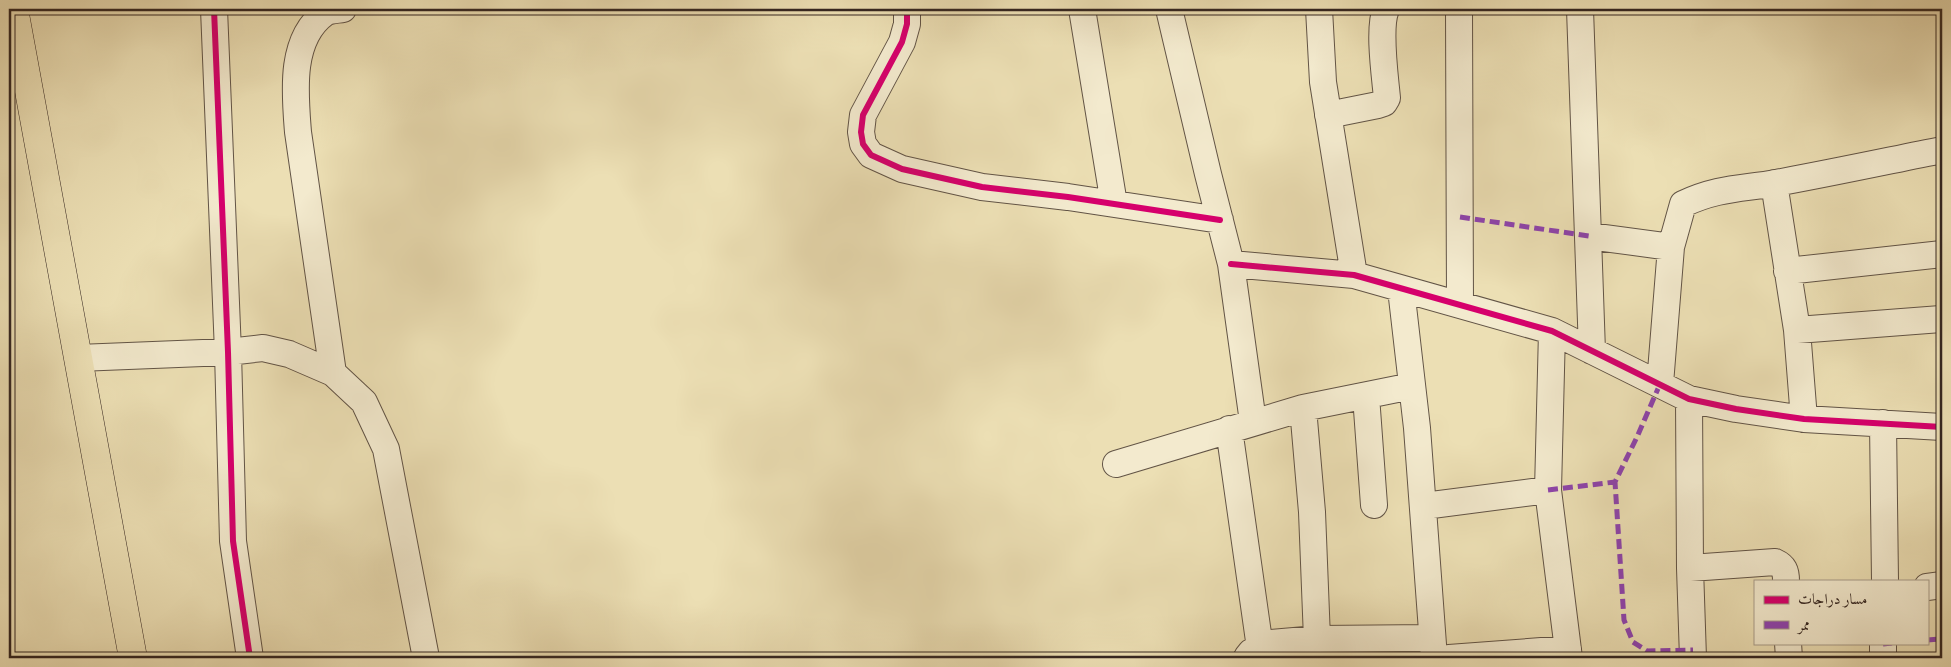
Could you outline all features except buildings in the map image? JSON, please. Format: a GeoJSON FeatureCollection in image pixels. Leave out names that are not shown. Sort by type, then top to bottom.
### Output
{"type":"FeatureCollection","features":[{"type":"Feature","properties":{"kind":"main road"},"geometry":{"type":"LineString","coordinates":[[14,9],[133,658]]}},
{"type":"Feature","properties":{"kind":"street"},"geometry":{"type":"LineString","coordinates":[[214,9],[228,352],[233,541],[250,658]]}},
{"type":"Feature","properties":{"kind":"street"},"geometry":{"type":"LineString","coordinates":[[333,373],[295,96],[298,60],[307,31],[326,12],[343,9]]}},
{"type":"Feature","properties":{"kind":"street"},"geometry":{"type":"LineString","coordinates":[[907,9],[907,24],[902,42],[863,115],[860,132],[863,144],[871,155],[902,169],[982,187],[1068,197],[1220,220]]}},
{"type":"Feature","properties":{"kind":"street"},"geometry":{"type":"LineString","coordinates":[[1082,9],[1114,204]]}},
{"type":"Feature","properties":{"kind":"street"},"geometry":{"type":"LineString","coordinates":[[1170,9],[1231,264],[1253,653],[1271,643],[1317,639],[1433,648],[1424,506],[1401,289]]}},
{"type":"Feature","properties":{"kind":"street"},"geometry":{"type":"LineString","coordinates":[[1319,9],[1323,82],[1354,275]]}},
{"type":"Feature","properties":{"kind":"street"},"geometry":{"type":"LineString","coordinates":[[1328,115],[1378,105],[1384,103],[1387,98],[1383,41],[1384,14],[1386,9]]}},
{"type":"Feature","properties":{"kind":"street"},"geometry":{"type":"LineString","coordinates":[[1459,9],[1460,304]]}},
{"type":"Feature","properties":{"kind":"street"},"geometry":{"type":"LineString","coordinates":[[1580,9],[1592,351]]}},
{"type":"Feature","properties":{"kind":"street"},"geometry":{"type":"LineString","coordinates":[[1660,384],[1671,247],[1683,204],[1701,196],[1729,188],[1774,183],[1942,150]]}},
{"type":"Feature","properties":{"kind":"street"},"geometry":{"type":"LineString","coordinates":[[1774,183],[1797,330],[1804,419]]}},
{"type":"Feature","properties":{"kind":"street"},"geometry":{"type":"LineString","coordinates":[[1589,236],[1671,247]]}},
{"type":"Feature","properties":{"kind":"street"},"geometry":{"type":"LineString","coordinates":[[1787,271],[1942,254]]}},
{"type":"Feature","properties":{"kind":"street"},"geometry":{"type":"LineString","coordinates":[[1231,264],[1354,275],[1552,331],[1689,399],[1736,409],[1804,419],[1942,427]]}},
{"type":"Feature","properties":{"kind":"street"},"geometry":{"type":"LineString","coordinates":[[1797,330],[1941,319]]}},
{"type":"Feature","properties":{"kind":"street"},"geometry":{"type":"LineString","coordinates":[[1449,658],[1569,654],[1548,490],[1552,331]]}},
{"type":"Feature","properties":{"kind":"street"},"geometry":{"type":"LineString","coordinates":[[78,358],[228,352],[263,348],[289,354],[333,373],[364,402],[386,449],[426,658]]}},
{"type":"Feature","properties":{"kind":"street"},"geometry":{"type":"LineString","coordinates":[[1116,464],[1241,425],[1303,408],[1412,386]]}},
{"type":"Feature","properties":{"kind":"street"},"geometry":{"type":"LineString","coordinates":[[1366,396],[1374,505]]}},
{"type":"Feature","properties":{"kind":"street"},"geometry":{"type":"LineString","coordinates":[[1689,399],[1690,568],[1693,658]]}},
{"type":"Feature","properties":{"kind":"street"},"geometry":{"type":"LineString","coordinates":[[1303,408],[1312,512],[1317,639]]}},
{"type":"Feature","properties":{"kind":"street"},"geometry":{"type":"LineString","coordinates":[[1883,423],[1885,580]]}},
{"type":"Feature","properties":{"kind":"street"},"geometry":{"type":"LineString","coordinates":[[1424,506],[1548,490]]}},
{"type":"Feature","properties":{"kind":"street"},"geometry":{"type":"LineString","coordinates":[[1690,568],[1775,562],[1786,571],[1786,580]]}},
{"type":"Feature","properties":{"kind":"street"},"geometry":{"type":"LineString","coordinates":[[1928,587],[1942,585]]}},
{"type":"Feature","properties":{"kind":"street"},"geometry":{"type":"LineString","coordinates":[[1788,644],[1789,658]]}},
{"type":"Feature","properties":{"kind":"street"},"geometry":{"type":"LineString","coordinates":[[1883,658],[1884,644]]}},
{"type":"Feature","properties":{"kind":"marked path"},"geometry":{"type":"LineString","coordinates":[[1460,217],[1589,236]]}},
{"type":"Feature","properties":{"kind":"marked path"},"geometry":{"type":"LineString","coordinates":[[1660,384],[1615,482],[1624,620],[1633,642],[1647,651],[1693,650]]}},
{"type":"Feature","properties":{"kind":"marked path"},"geometry":{"type":"LineString","coordinates":[[1548,490],[1615,482]]}},
{"type":"Feature","properties":{"kind":"marked path"},"geometry":{"type":"LineString","coordinates":[[1928,640],[1942,639]]}},
{"type":"Feature","properties":{"kind":"cycle path"},"geometry":{"type":"LineString","coordinates":[[214,9],[228,352],[233,541],[250,658]]}},
{"type":"Feature","properties":{"kind":"cycle path"},"geometry":{"type":"LineString","coordinates":[[907,9],[907,24],[902,42],[863,115],[861,132],[863,144],[871,155],[902,169],[982,187],[1068,197],[1220,220]]}},
{"type":"Feature","properties":{"kind":"cycle path"},"geometry":{"type":"LineString","coordinates":[[1231,264],[1354,275],[1552,331],[1689,399],[1736,409],[1804,419],[1942,427]]}}]}
